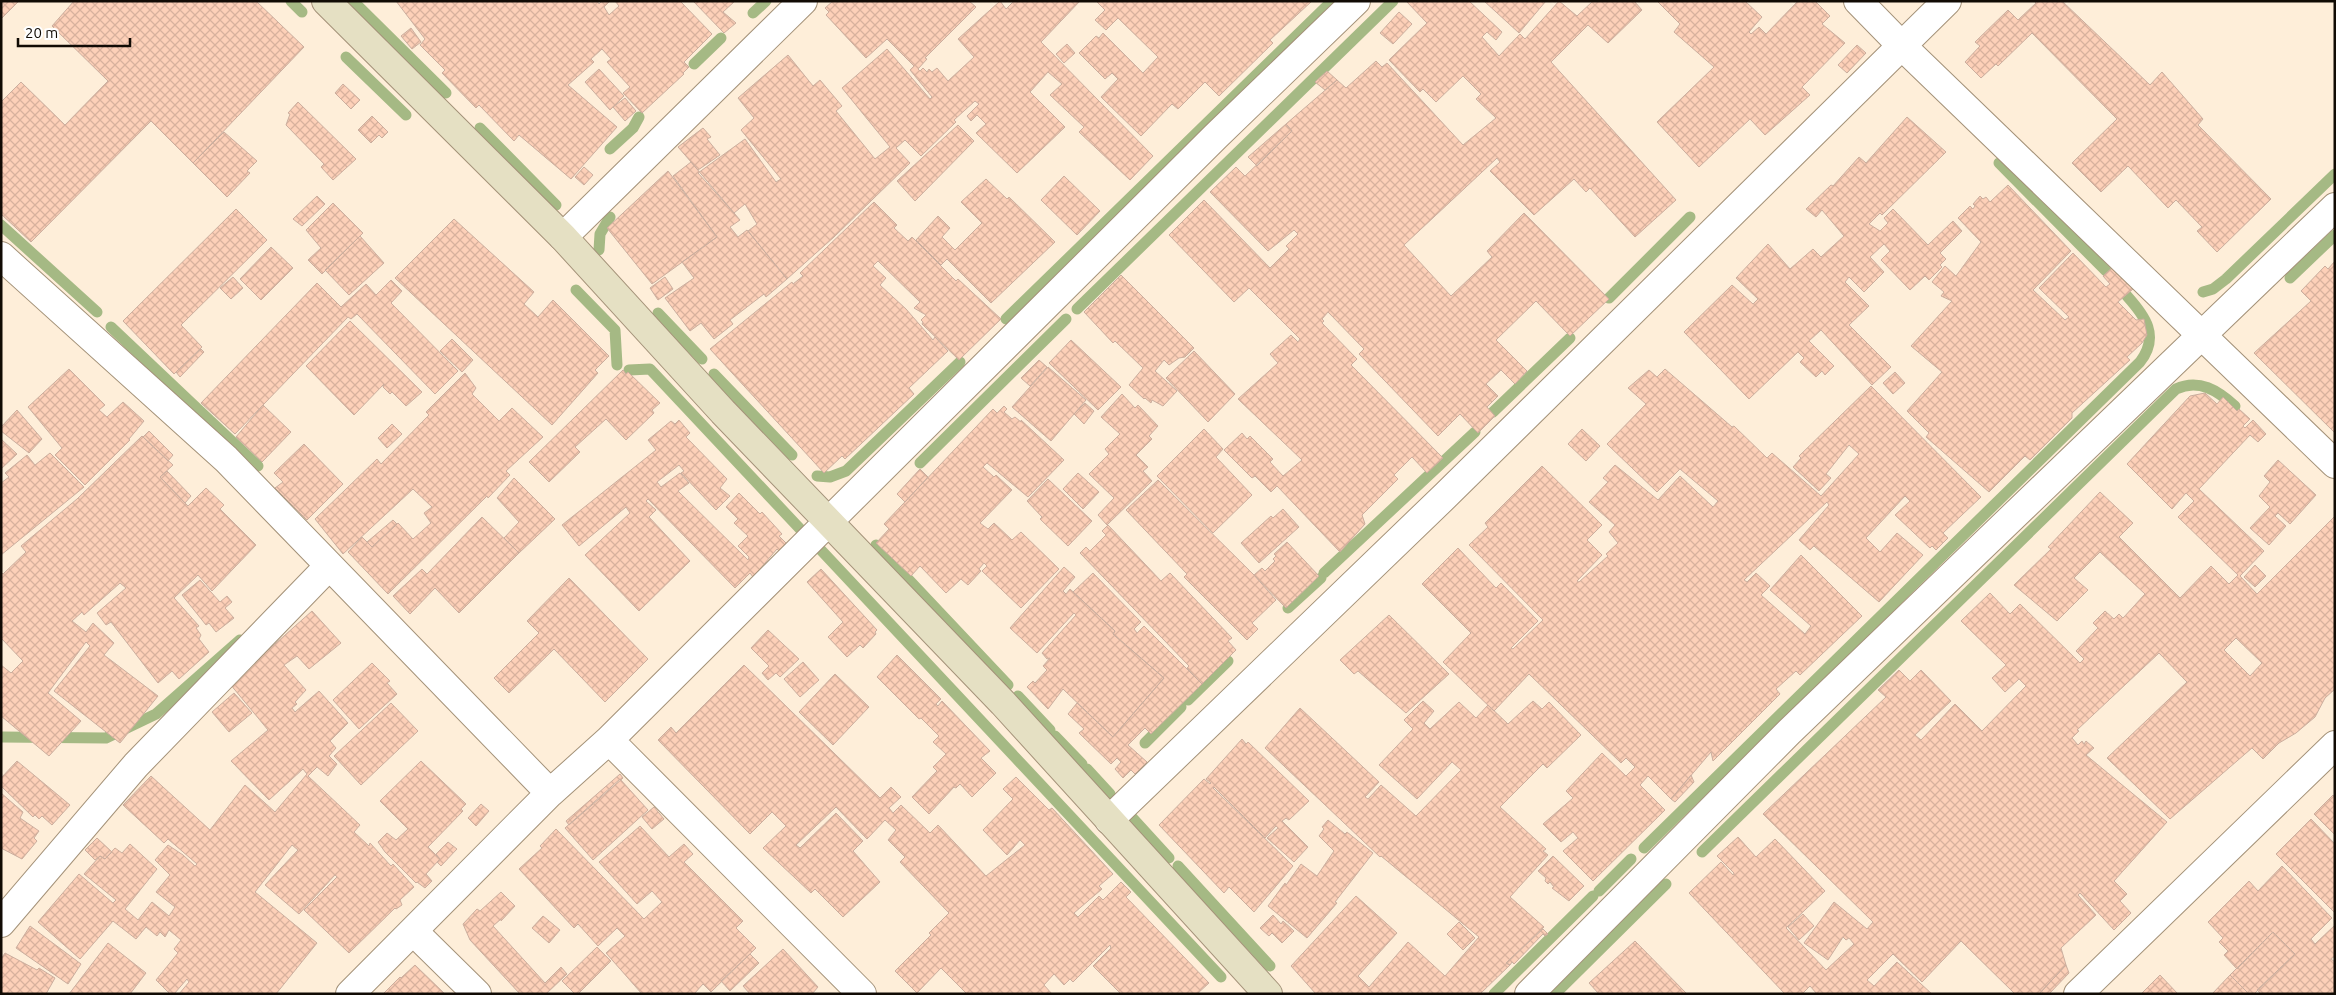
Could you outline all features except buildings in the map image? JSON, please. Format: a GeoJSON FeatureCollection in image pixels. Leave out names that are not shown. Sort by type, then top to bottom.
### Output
{"type":"FeatureCollection","features":[{"type":"Feature","properties":{"kind":"main road"},"geometry":{"type":"LineString","coordinates":[[326,1],[563,237],[723,412],[1003,703],[1268,994]]}},
{"type":"Feature","properties":{"kind":"street"},"geometry":{"type":"LineString","coordinates":[[563,237],[803,1]]}},
{"type":"Feature","properties":{"kind":"street"},"geometry":{"type":"LineString","coordinates":[[350,994],[550,793],[608,740],[1216,136],[1356,1]]}},
{"type":"Feature","properties":{"kind":"street"},"geometry":{"type":"LineString","coordinates":[[1858,1],[2335,464]]}},
{"type":"Feature","properties":{"kind":"street"},"geometry":{"type":"LineString","coordinates":[[1109,820],[1446,495],[1947,1]]}},
{"type":"Feature","properties":{"kind":"street"},"geometry":{"type":"LineString","coordinates":[[1529,994],[1796,725],[2335,207]]}},
{"type":"Feature","properties":{"kind":"street"},"geometry":{"type":"LineString","coordinates":[[1,256],[226,459],[550,793]]}},
{"type":"Feature","properties":{"kind":"street"},"geometry":{"type":"LineString","coordinates":[[1,924],[136,765],[329,566]]}},
{"type":"Feature","properties":{"kind":"street"},"geometry":{"type":"LineString","coordinates":[[608,740],[862,994]]}},
{"type":"Feature","properties":{"kind":"street"},"geometry":{"type":"LineString","coordinates":[[2078,994],[2335,745]]}},
{"type":"Feature","properties":{"kind":"street"},"geometry":{"type":"LineString","coordinates":[[413,931],[477,994]]}},
{"type":"Feature","properties":{"kind":"waterway"},"geometry":{"type":"LineString","coordinates":[[291,1],[302,12]]}},
{"type":"Feature","properties":{"kind":"waterway"},"geometry":{"type":"LineString","coordinates":[[353,1],[446,93]]}},
{"type":"Feature","properties":{"kind":"waterway"},"geometry":{"type":"LineString","coordinates":[[753,13],[766,1]]}},
{"type":"Feature","properties":{"kind":"waterway"},"geometry":{"type":"LineString","coordinates":[[1006,319],[1332,1]]}},
{"type":"Feature","properties":{"kind":"waterway"},"geometry":{"type":"LineString","coordinates":[[1077,309],[1393,1]]}},
{"type":"Feature","properties":{"kind":"waterway"},"geometry":{"type":"LineString","coordinates":[[694,64],[721,38]]}},
{"type":"Feature","properties":{"kind":"waterway"},"geometry":{"type":"LineString","coordinates":[[346,57],[406,115]]}},
{"type":"Feature","properties":{"kind":"waterway"},"geometry":{"type":"LineString","coordinates":[[610,149],[633,128],[639,117]]}},
{"type":"Feature","properties":{"kind":"waterway"},"geometry":{"type":"LineString","coordinates":[[480,128],[556,205]]}},
{"type":"Feature","properties":{"kind":"waterway"},"geometry":{"type":"LineString","coordinates":[[1999,163],[2106,271]]}},
{"type":"Feature","properties":{"kind":"waterway"},"geometry":{"type":"LineString","coordinates":[[2203,292],[2213,289],[2226,279],[2335,174]]}},
{"type":"Feature","properties":{"kind":"waterway"},"geometry":{"type":"LineString","coordinates":[[599,250],[600,234],[610,217]]}},
{"type":"Feature","properties":{"kind":"waterway"},"geometry":{"type":"LineString","coordinates":[[1609,298],[1690,217]]}},
{"type":"Feature","properties":{"kind":"waterway"},"geometry":{"type":"LineString","coordinates":[[1,225],[97,312]]}},
{"type":"Feature","properties":{"kind":"waterway"},"geometry":{"type":"LineString","coordinates":[[2290,278],[2335,235]]}},
{"type":"Feature","properties":{"kind":"waterway"},"geometry":{"type":"LineString","coordinates":[[576,290],[615,330],[617,365]]}},
{"type":"Feature","properties":{"kind":"waterway"},"geometry":{"type":"LineString","coordinates":[[1644,848],[2140,362],[2149,344],[2148,327],[2139,311],[2127,296]]}},
{"type":"Feature","properties":{"kind":"waterway"},"geometry":{"type":"LineString","coordinates":[[658,313],[702,359]]}},
{"type":"Feature","properties":{"kind":"waterway"},"geometry":{"type":"LineString","coordinates":[[920,463],[1066,319]]}},
{"type":"Feature","properties":{"kind":"waterway"},"geometry":{"type":"LineString","coordinates":[[111,327],[258,466]]}},
{"type":"Feature","properties":{"kind":"waterway"},"geometry":{"type":"LineString","coordinates":[[1493,412],[1570,338]]}},
{"type":"Feature","properties":{"kind":"waterway"},"geometry":{"type":"LineString","coordinates":[[817,476],[830,477],[846,471],[960,362]]}},
{"type":"Feature","properties":{"kind":"waterway"},"geometry":{"type":"LineString","coordinates":[[629,370],[650,369],[802,531]]}},
{"type":"Feature","properties":{"kind":"waterway"},"geometry":{"type":"LineString","coordinates":[[714,374],[792,455]]}},
{"type":"Feature","properties":{"kind":"waterway"},"geometry":{"type":"LineString","coordinates":[[1702,852],[2176,389],[2193,385],[2208,388],[2222,395],[2235,406]]}},
{"type":"Feature","properties":{"kind":"waterway"},"geometry":{"type":"LineString","coordinates":[[1324,573],[1475,432]]}},
{"type":"Feature","properties":{"kind":"waterway"},"geometry":{"type":"LineString","coordinates":[[876,545],[1008,685]]}},
{"type":"Feature","properties":{"kind":"waterway"},"geometry":{"type":"LineString","coordinates":[[820,549],[1221,977]]}},
{"type":"Feature","properties":{"kind":"waterway"},"geometry":{"type":"LineString","coordinates":[[1288,608],[1321,578]]}},
{"type":"Feature","properties":{"kind":"waterway"},"geometry":{"type":"LineString","coordinates":[[1,737],[106,738],[156,714],[240,640]]}},
{"type":"Feature","properties":{"kind":"waterway"},"geometry":{"type":"LineString","coordinates":[[1188,700],[1228,661]]}},
{"type":"Feature","properties":{"kind":"waterway"},"geometry":{"type":"LineString","coordinates":[[1018,696],[1050,730]]}},
{"type":"Feature","properties":{"kind":"waterway"},"geometry":{"type":"LineString","coordinates":[[1145,743],[1181,707]]}},
{"type":"Feature","properties":{"kind":"waterway"},"geometry":{"type":"LineString","coordinates":[[1055,736],[1082,764]]}},
{"type":"Feature","properties":{"kind":"waterway"},"geometry":{"type":"LineString","coordinates":[[1087,769],[1110,794]]}},
{"type":"Feature","properties":{"kind":"waterway"},"geometry":{"type":"LineString","coordinates":[[1127,812],[1169,858]]}},
{"type":"Feature","properties":{"kind":"waterway"},"geometry":{"type":"LineString","coordinates":[[1599,891],[1631,859]]}},
{"type":"Feature","properties":{"kind":"waterway"},"geometry":{"type":"LineString","coordinates":[[1178,866],[1270,966]]}},
{"type":"Feature","properties":{"kind":"waterway"},"geometry":{"type":"LineString","coordinates":[[1555,994],[1666,884]]}},
{"type":"Feature","properties":{"kind":"waterway"},"geometry":{"type":"LineString","coordinates":[[1494,994],[1593,896]]}}]}
